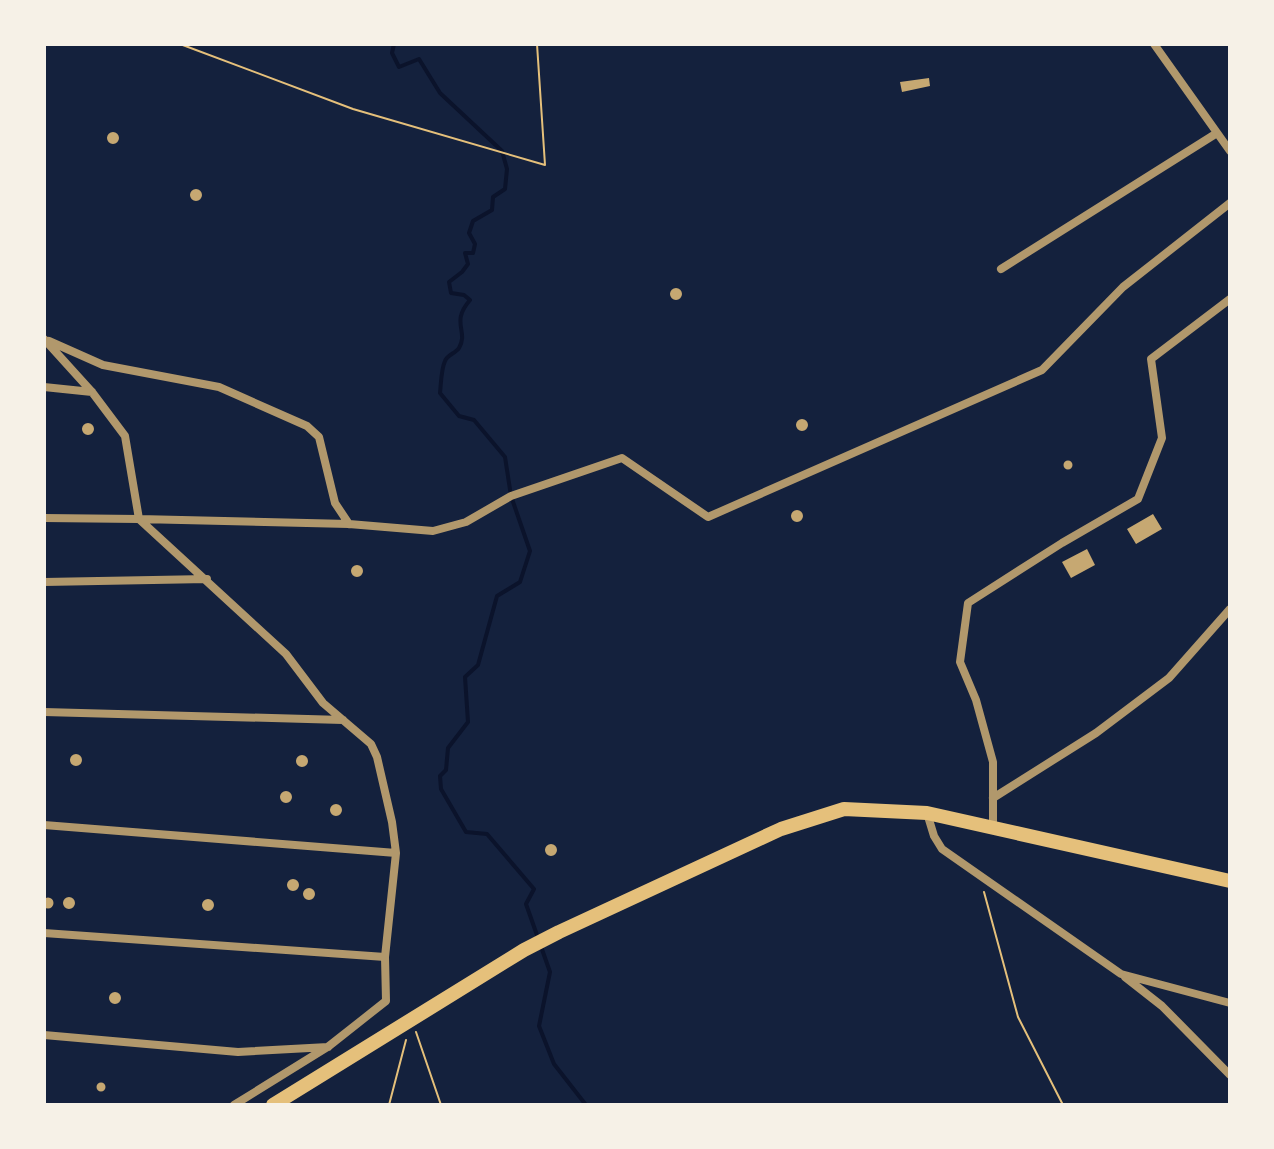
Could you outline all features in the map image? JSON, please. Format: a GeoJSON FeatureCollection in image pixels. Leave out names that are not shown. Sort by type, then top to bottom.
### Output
{"type":"FeatureCollection","features":[{"type":"Feature","properties":{"kind":"highway"},"geometry":{"type":"LineString","coordinates":[[273,1105],[524,950],[781,829],[844,809],[927,813],[1230,881]]}},
{"type":"Feature","properties":{"kind":"street"},"geometry":{"type":"LineString","coordinates":[[1154,44],[1230,151]]}},
{"type":"Feature","properties":{"kind":"street"},"geometry":{"type":"LineString","coordinates":[[1001,269],[1217,133]]}},
{"type":"Feature","properties":{"kind":"street"},"geometry":{"type":"LineString","coordinates":[[44,518],[349,524],[433,531],[466,522],[511,496],[622,458],[708,517],[1042,370],[1123,287],[1230,203]]}},
{"type":"Feature","properties":{"kind":"street"},"geometry":{"type":"LineString","coordinates":[[993,828],[993,762],[976,700],[960,662],[968,603],[1138,499],[1162,438],[1151,359],[1230,299]]}},
{"type":"Feature","properties":{"kind":"street"},"geometry":{"type":"LineString","coordinates":[[44,339],[103,365],[219,387],[307,426],[319,437],[335,503],[349,524]]}},
{"type":"Feature","properties":{"kind":"street"},"geometry":{"type":"LineString","coordinates":[[44,339],[92,392],[125,436],[139,519],[208,579],[286,654],[323,703],[371,744],[377,757],[396,853],[385,957],[386,1001],[329,1046],[234,1105]]}},
{"type":"Feature","properties":{"kind":"street"},"geometry":{"type":"LineString","coordinates":[[44,387],[92,392]]}},
{"type":"Feature","properties":{"kind":"street"},"geometry":{"type":"LineString","coordinates":[[44,582],[208,579]]}},
{"type":"Feature","properties":{"kind":"street"},"geometry":{"type":"LineString","coordinates":[[993,798],[1096,733],[1169,678],[1230,609]]}},
{"type":"Feature","properties":{"kind":"street"},"geometry":{"type":"LineString","coordinates":[[44,712],[344,720]]}},
{"type":"Feature","properties":{"kind":"street"},"geometry":{"type":"LineString","coordinates":[[927,813],[942,849],[1162,1006],[1230,1075]]}},
{"type":"Feature","properties":{"kind":"street"},"geometry":{"type":"LineString","coordinates":[[44,825],[396,853]]}},
{"type":"Feature","properties":{"kind":"street"},"geometry":{"type":"LineString","coordinates":[[44,933],[385,957]]}},
{"type":"Feature","properties":{"kind":"street"},"geometry":{"type":"LineString","coordinates":[[1121,974],[1230,1003]]}},
{"type":"Feature","properties":{"kind":"street"},"geometry":{"type":"LineString","coordinates":[[44,1035],[238,1052],[329,1046]]}},
{"type":"Feature","properties":{"kind":"path"},"geometry":{"type":"LineString","coordinates":[[180,44],[353,109],[545,165],[537,44]]}},
{"type":"Feature","properties":{"kind":"path"},"geometry":{"type":"LineString","coordinates":[[984,893],[1018,1017],[1063,1105]]}},
{"type":"Feature","properties":{"kind":"path"},"geometry":{"type":"LineString","coordinates":[[389,1105],[412,1019]]}},
{"type":"Feature","properties":{"kind":"path"},"geometry":{"type":"LineString","coordinates":[[412,1019],[441,1105]]}},
{"type":"Feature","properties":{"kind":"building"},"geometry":{"type":"Polygon","coordinates":[[[929,78],[930,86],[902,92],[900,82],[929,78]]]}},
{"type":"Feature","properties":{"kind":"building"},"geometry":{"type":"Polygon","coordinates":[[[108,133],[118,133],[118,143],[108,143],[108,133]]]}},
{"type":"Feature","properties":{"kind":"building"},"geometry":{"type":"Polygon","coordinates":[[[196,189],[202,195],[196,201],[190,195],[196,189]]]}},
{"type":"Feature","properties":{"kind":"building"},"geometry":{"type":"Polygon","coordinates":[[[676,288],[682,294],[676,300],[670,294],[676,288]]]}},
{"type":"Feature","properties":{"kind":"building"},"geometry":{"type":"Polygon","coordinates":[[[797,420],[807,420],[807,430],[797,430],[797,420]]]}},
{"type":"Feature","properties":{"kind":"building"},"geometry":{"type":"Polygon","coordinates":[[[83,424],[93,424],[93,434],[83,434],[83,424]]]}},
{"type":"Feature","properties":{"kind":"building"},"geometry":{"type":"Polygon","coordinates":[[[1068,460],[1073,465],[1068,470],[1063,465],[1068,460]]]}},
{"type":"Feature","properties":{"kind":"building"},"geometry":{"type":"Polygon","coordinates":[[[797,510],[803,516],[797,522],[791,516],[797,510]]]}},
{"type":"Feature","properties":{"kind":"building"},"geometry":{"type":"Polygon","coordinates":[[[1153,514],[1162,529],[1136,544],[1127,529],[1153,514]]]}},
{"type":"Feature","properties":{"kind":"building"},"geometry":{"type":"Polygon","coordinates":[[[1087,549],[1095,565],[1071,578],[1062,562],[1087,549]]]}},
{"type":"Feature","properties":{"kind":"building"},"geometry":{"type":"Polygon","coordinates":[[[357,565],[363,571],[357,577],[351,571],[357,565]]]}},
{"type":"Feature","properties":{"kind":"building"},"geometry":{"type":"Polygon","coordinates":[[[76,754],[82,760],[76,766],[70,760],[76,754]]]}},
{"type":"Feature","properties":{"kind":"building"},"geometry":{"type":"Polygon","coordinates":[[[302,755],[308,761],[302,767],[296,761],[302,755]]]}},
{"type":"Feature","properties":{"kind":"building"},"geometry":{"type":"Polygon","coordinates":[[[286,791],[292,797],[286,803],[280,797],[286,791]]]}},
{"type":"Feature","properties":{"kind":"building"},"geometry":{"type":"Polygon","coordinates":[[[336,804],[342,810],[336,816],[330,810],[336,804]]]}},
{"type":"Feature","properties":{"kind":"building"},"geometry":{"type":"Polygon","coordinates":[[[551,844],[557,850],[551,856],[545,850],[551,844]]]}},
{"type":"Feature","properties":{"kind":"building"},"geometry":{"type":"Polygon","coordinates":[[[293,879],[299,885],[293,891],[287,885],[293,879]]]}},
{"type":"Feature","properties":{"kind":"building"},"geometry":{"type":"Polygon","coordinates":[[[309,888],[315,894],[309,900],[303,894],[309,888]]]}},
{"type":"Feature","properties":{"kind":"building"},"geometry":{"type":"Polygon","coordinates":[[[48,897],[54,903],[48,909],[42,903],[48,897]]]}},
{"type":"Feature","properties":{"kind":"building"},"geometry":{"type":"Polygon","coordinates":[[[69,897],[75,903],[69,909],[63,903],[69,897]]]}},
{"type":"Feature","properties":{"kind":"building"},"geometry":{"type":"Polygon","coordinates":[[[208,899],[214,905],[208,911],[202,905],[208,899]]]}},
{"type":"Feature","properties":{"kind":"building"},"geometry":{"type":"Polygon","coordinates":[[[115,992],[121,998],[115,1004],[109,998],[115,992]]]}},
{"type":"Feature","properties":{"kind":"building"},"geometry":{"type":"Polygon","coordinates":[[[101,1082],[106,1087],[101,1092],[96,1087],[101,1082]]]}},
{"type":"Feature","properties":{"kind":"waterway"},"geometry":{"type":"LineString","coordinates":[[394,44],[392,53],[399,67],[419,59],[440,93],[502,151],[507,169],[505,189],[493,197],[492,210],[473,221],[469,233],[475,244],[473,253],[465,253],[468,264],[449,282],[451,293],[464,295],[470,300],[461,315],[462,342],[444,365],[440,393],[459,416],[474,420],[505,457],[511,496],[530,551],[520,582],[497,596],[478,665],[465,677],[468,722],[448,748],[446,770],[440,776],[441,789],[466,832],[487,834],[534,889],[526,904],[550,972],[539,1026],[554,1064],[586,1105]]}}]}
